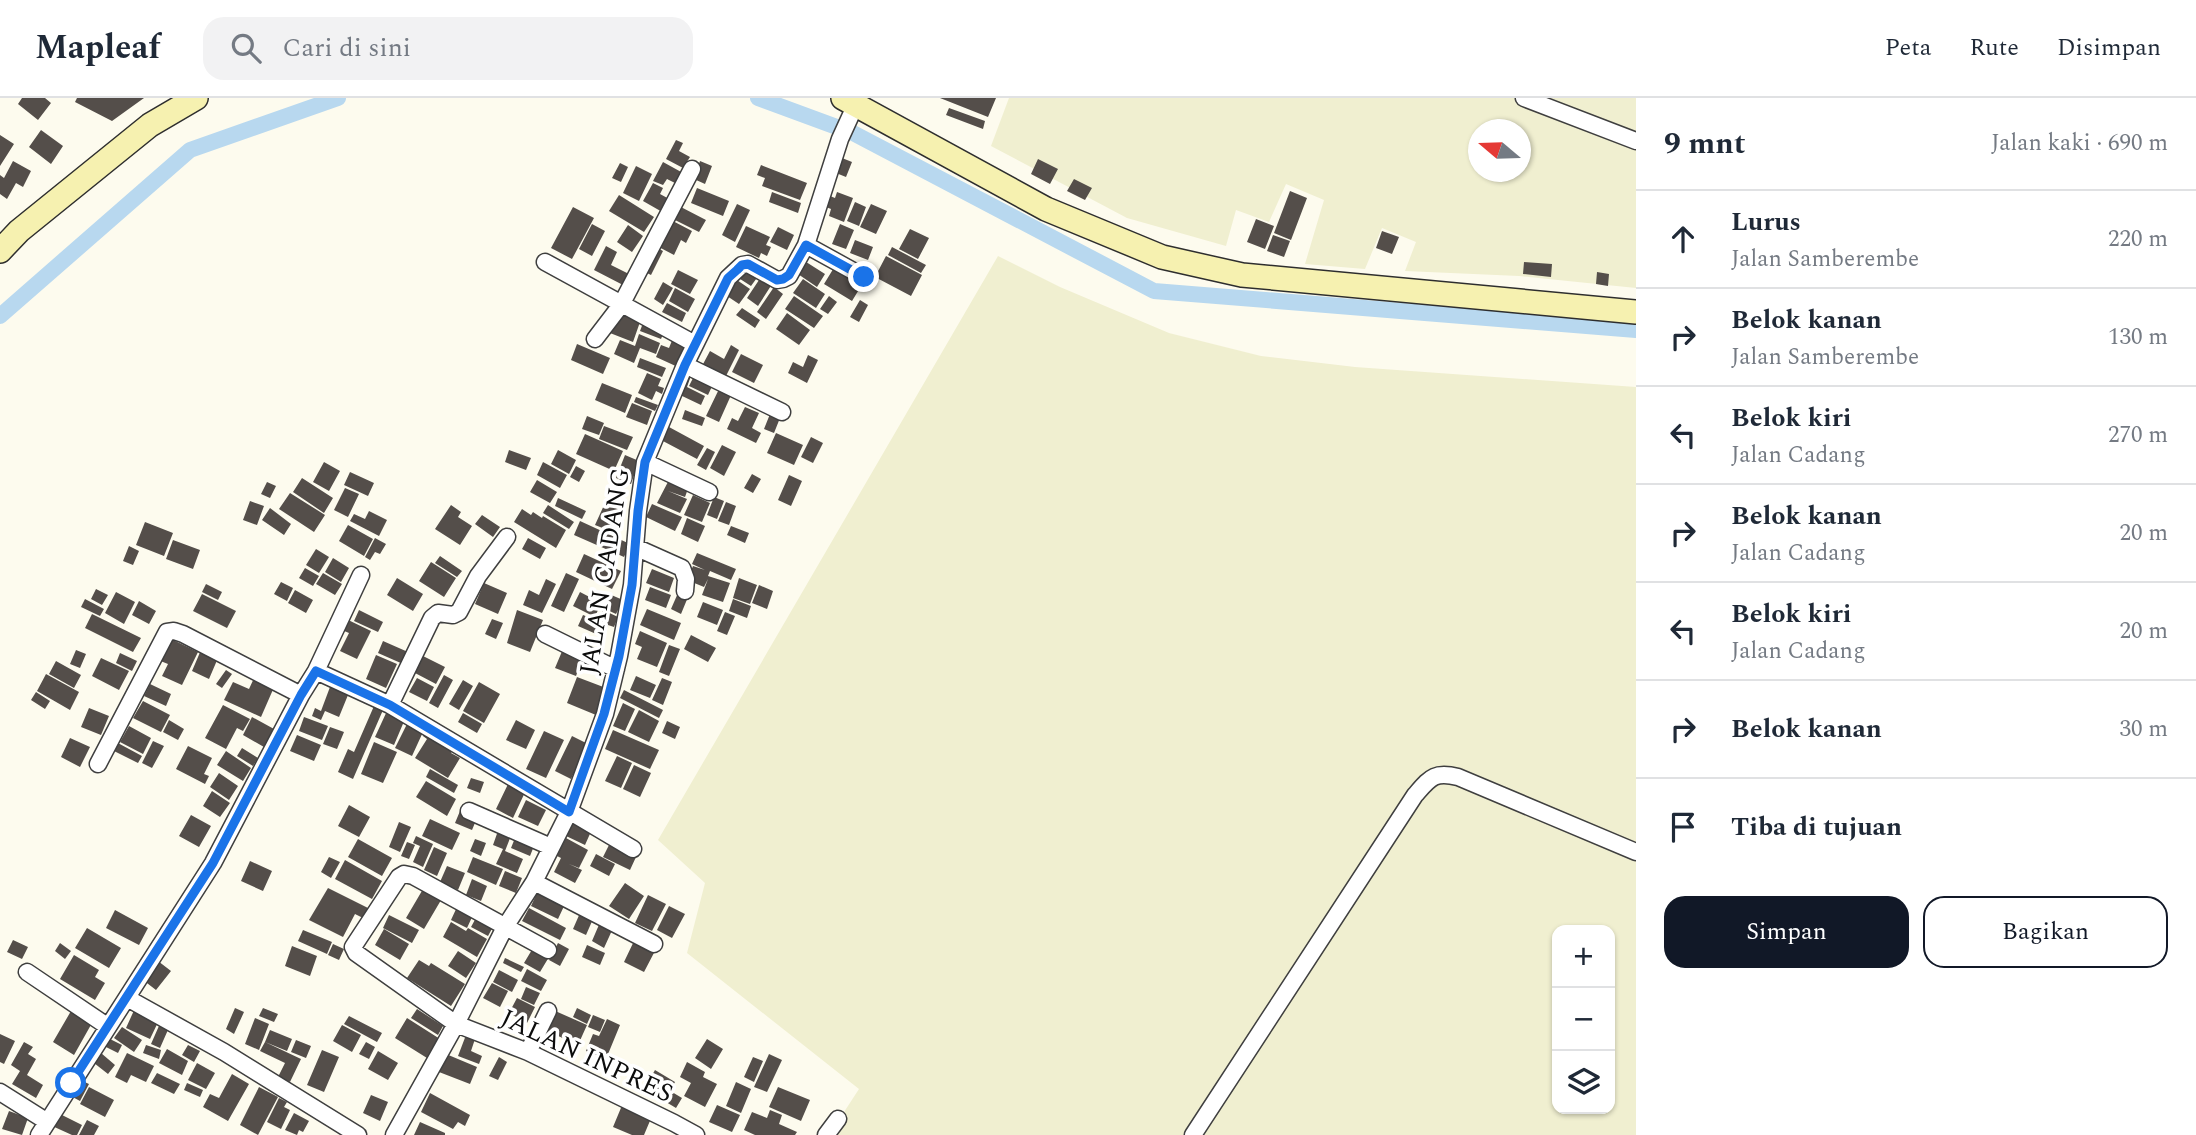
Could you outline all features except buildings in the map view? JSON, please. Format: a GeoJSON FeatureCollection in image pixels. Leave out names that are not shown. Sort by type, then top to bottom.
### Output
{"type":"FeatureCollection","features":[{"type":"Feature","properties":{"kind":"street"},"geometry":{"type":"LineString","coordinates":[[0,251],[19,231],[150,125],[196,98]]}},
{"type":"Feature","properties":{"kind":"street"},"geometry":{"type":"LineString","coordinates":[[1524,98],[1636,141]]}},
{"type":"Feature","properties":{"kind":"street"},"geometry":{"type":"LineString","coordinates":[[850,106],[1046,209],[1162,257],[1242,275],[1636,312]]}},
{"type":"Feature","properties":{"kind":"street","name":"JALAN CADANG"},"geometry":{"type":"LineString","coordinates":[[394,1135],[569,812],[604,714],[616,669],[632,585],[645,462],[685,365],[728,278],[742,265],[748,264],[777,280],[789,275],[806,245],[850,106]]}},
{"type":"Feature","properties":{"kind":"street"},"geometry":{"type":"LineString","coordinates":[[595,339],[621,305],[692,169]]}},
{"type":"Feature","properties":{"kind":"street"},"geometry":{"type":"LineString","coordinates":[[806,245],[864,277]]}},
{"type":"Feature","properties":{"kind":"street"},"geometry":{"type":"LineString","coordinates":[[545,262],[695,344]]}},
{"type":"Feature","properties":{"kind":"street"},"geometry":{"type":"LineString","coordinates":[[685,365],[782,412]]}},
{"type":"Feature","properties":{"kind":"street"},"geometry":{"type":"LineString","coordinates":[[645,462],[709,492]]}},
{"type":"Feature","properties":{"kind":"street"},"geometry":{"type":"LineString","coordinates":[[390,705],[432,618],[438,613],[453,615],[459,612],[478,576],[507,537]]}},
{"type":"Feature","properties":{"kind":"street"},"geometry":{"type":"LineString","coordinates":[[635,547],[682,568],[686,579],[685,592]]}},
{"type":"Feature","properties":{"kind":"street"},"geometry":{"type":"LineString","coordinates":[[0,1092],[42,1128],[213,863],[316,671],[360,575]]}},
{"type":"Feature","properties":{"kind":"street"},"geometry":{"type":"LineString","coordinates":[[98,764],[167,632],[183,634],[301,695]]}},
{"type":"Feature","properties":{"kind":"street"},"geometry":{"type":"LineString","coordinates":[[545,634],[616,669]]}},
{"type":"Feature","properties":{"kind":"street"},"geometry":{"type":"LineString","coordinates":[[316,671],[390,705],[633,849]]}},
{"type":"Feature","properties":{"kind":"street"},"geometry":{"type":"LineString","coordinates":[[1193,1135],[1427,780],[1444,774],[1458,777],[1636,852]]}},
{"type":"Feature","properties":{"kind":"street"},"geometry":{"type":"LineString","coordinates":[[469,811],[551,847]]}},
{"type":"Feature","properties":{"kind":"street","name":"JALAN INPRES"},"geometry":{"type":"LineString","coordinates":[[505,928],[413,876],[404,874],[399,877],[355,944],[354,950],[456,1024],[528,1052],[672,1129],[696,1135]]}},
{"type":"Feature","properties":{"kind":"street"},"geometry":{"type":"LineString","coordinates":[[534,881],[654,944]]}},
{"type":"Feature","properties":{"kind":"street"},"geometry":{"type":"LineString","coordinates":[[505,928],[548,950]]}},
{"type":"Feature","properties":{"kind":"street"},"geometry":{"type":"LineString","coordinates":[[27,972],[107,1026]]}},
{"type":"Feature","properties":{"kind":"street"},"geometry":{"type":"LineString","coordinates":[[127,998],[224,1052],[358,1135]]}},
{"type":"Feature","properties":{"kind":"street"},"geometry":{"type":"LineString","coordinates":[[528,1052],[548,1012]]}},
{"type":"Feature","properties":{"kind":"street"},"geometry":{"type":"LineString","coordinates":[[826,1135],[838,1119]]}},
{"type":"Feature","properties":{"kind":"green space"},"geometry":{"type":"Polygon","coordinates":[[[1009,98],[1636,98],[1636,288],[1519,276],[1405,271],[1416,242],[1382,228],[1365,269],[1305,264],[1324,200],[1286,184],[1269,222],[1236,210],[1226,246],[1127,218],[991,146],[1009,98]]]}},
{"type":"Feature","properties":{"kind":"green space"},"geometry":{"type":"Polygon","coordinates":[[[998,256],[1060,287],[1169,333],[1261,356],[1355,367],[1636,387],[1636,1135],[829,1135],[859,1089],[687,953],[705,883],[658,840],[998,256]]]}},
{"type":"Feature","properties":{"kind":"waterway"},"geometry":{"type":"LineString","coordinates":[[0,316],[190,150],[338,98]]}},
{"type":"Feature","properties":{"kind":"waterway"},"geometry":{"type":"LineString","coordinates":[[758,98],[853,133],[1154,291],[1636,330]]}},
{"type":"Feature","properties":{"kind":"route"},"geometry":{"type":"LineString","coordinates":[[71,1083],[213,863],[316,671],[390,705],[569,812],[604,714],[619,656],[632,585],[645,462],[685,365],[728,278],[742,265],[748,264],[777,280],[783,279],[789,275],[806,245],[864,277]]}}]}
